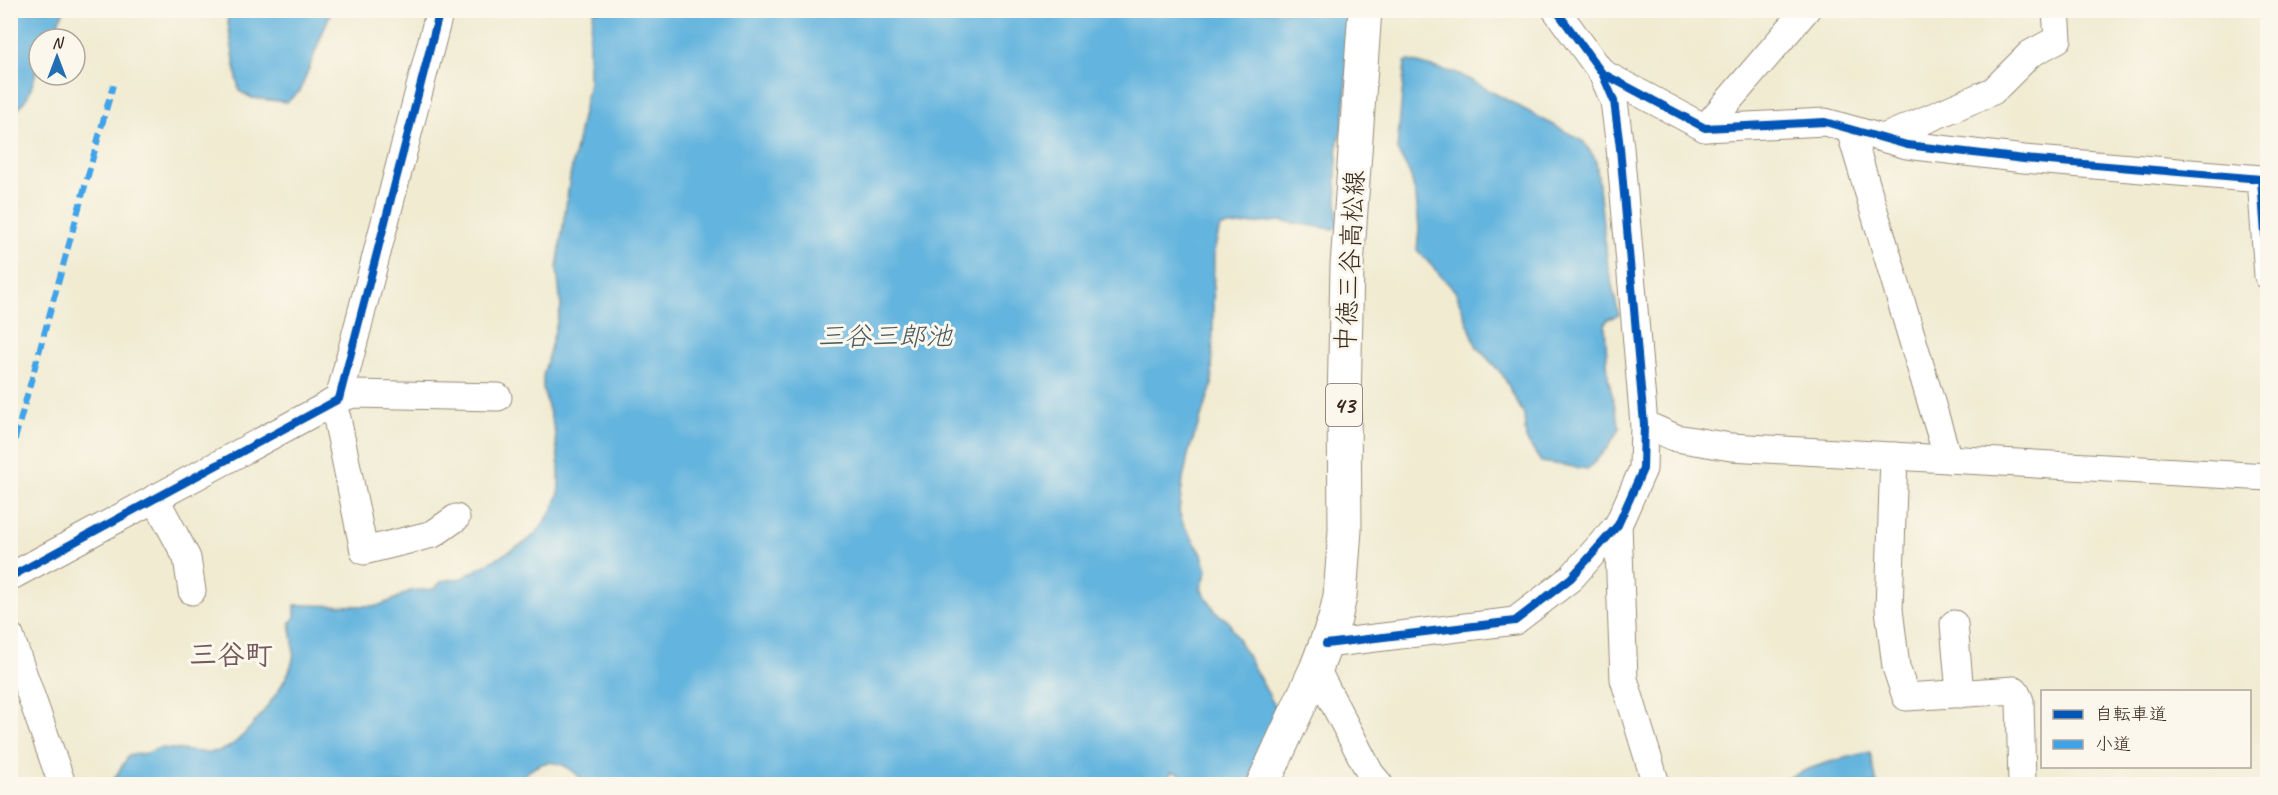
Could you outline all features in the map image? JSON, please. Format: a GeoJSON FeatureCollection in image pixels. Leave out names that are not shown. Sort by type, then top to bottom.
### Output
{"type":"FeatureCollection","features":[{"type":"Feature","properties":{"kind":"main road","name":"中徳三谷高松線"},"geometry":{"type":"LineString","coordinates":[[1263,784],[1321,656],[1335,618],[1343,567],[1347,266],[1365,10]]}},
{"type":"Feature","properties":{"kind":"street"},"geometry":{"type":"LineString","coordinates":[[440,10],[335,401],[364,551],[433,534],[456,518]]}},
{"type":"Feature","properties":{"kind":"street"},"geometry":{"type":"LineString","coordinates":[[1378,784],[1370,773],[1321,656],[1515,621],[1571,578],[1618,525],[1643,470],[1644,424],[1614,101],[1602,73],[1556,10]]}},
{"type":"Feature","properties":{"kind":"street"},"geometry":{"type":"LineString","coordinates":[[1705,128],[1806,10]]}},
{"type":"Feature","properties":{"kind":"street"},"geometry":{"type":"LineString","coordinates":[[1883,138],[1993,91],[2030,54],[2058,39],[2056,10]]}},
{"type":"Feature","properties":{"kind":"street"},"geometry":{"type":"LineString","coordinates":[[1602,73],[1705,128],[1825,122],[1907,145],[2024,159],[2266,174],[2267,266]]}},
{"type":"Feature","properties":{"kind":"street"},"geometry":{"type":"LineString","coordinates":[[1850,130],[1948,459]]}},
{"type":"Feature","properties":{"kind":"street"},"geometry":{"type":"LineString","coordinates":[[10,577],[335,401],[353,394],[498,397]]}},
{"type":"Feature","properties":{"kind":"street"},"geometry":{"type":"LineString","coordinates":[[1644,424],[1676,438],[1731,447],[2268,477]]}},
{"type":"Feature","properties":{"kind":"street"},"geometry":{"type":"LineString","coordinates":[[1894,456],[1889,609],[1896,667],[1906,697],[2015,690],[2020,701],[2022,784]]}},
{"type":"Feature","properties":{"kind":"street"},"geometry":{"type":"LineString","coordinates":[[155,498],[187,558],[192,591]]}},
{"type":"Feature","properties":{"kind":"street"},"geometry":{"type":"LineString","coordinates":[[1618,525],[1624,679],[1656,784]]}},
{"type":"Feature","properties":{"kind":"street"},"geometry":{"type":"LineString","coordinates":[[1954,624],[1960,693]]}},
{"type":"Feature","properties":{"kind":"street"},"geometry":{"type":"LineString","coordinates":[[10,636],[62,784]]}},
{"type":"Feature","properties":{"kind":"water"},"geometry":{"type":"Polygon","coordinates":[[[11,10],[64,11],[55,27],[27,27],[27,87],[31,87],[11,121],[11,10]]]}},
{"type":"Feature","properties":{"kind":"water"},"geometry":{"type":"Polygon","coordinates":[[[226,11],[331,11],[300,91],[287,102],[252,98],[239,91],[226,11]]]}},
{"type":"Feature","properties":{"kind":"water","name":"三谷三郎池"},"geometry":{"type":"Polygon","coordinates":[[[594,11],[1351,11],[1344,122],[1338,142],[1336,175],[1338,225],[1333,229],[1281,221],[1220,227],[1214,251],[1212,386],[1189,451],[1183,479],[1179,512],[1184,526],[1201,552],[1207,570],[1201,589],[1216,612],[1228,621],[1281,717],[1248,784],[1191,784],[1178,773],[1171,772],[1167,784],[584,784],[565,766],[546,763],[511,784],[111,784],[129,755],[147,753],[160,748],[201,752],[218,751],[225,749],[244,734],[275,695],[290,669],[294,650],[290,623],[295,617],[295,605],[377,606],[410,591],[434,589],[442,581],[462,578],[526,542],[539,530],[552,511],[559,493],[559,468],[555,432],[543,389],[543,376],[561,307],[557,269],[570,177],[589,82],[589,38],[594,11]]]}},
{"type":"Feature","properties":{"kind":"water"},"geometry":{"type":"Polygon","coordinates":[[[1410,61],[1459,74],[1583,141],[1596,160],[1608,268],[1619,315],[1608,319],[1605,324],[1608,377],[1620,428],[1608,447],[1588,469],[1541,462],[1526,439],[1524,415],[1502,374],[1477,347],[1455,291],[1417,250],[1419,229],[1416,197],[1410,174],[1397,150],[1405,62],[1410,61]]]}},
{"type":"Feature","properties":{"kind":"water"},"geometry":{"type":"Polygon","coordinates":[[[1870,752],[1877,784],[1777,784],[1811,768],[1870,752]]]}},
{"type":"Feature","properties":{"kind":"marked path"},"geometry":{"type":"LineString","coordinates":[[10,457],[113,85]]}},
{"type":"Feature","properties":{"kind":"cycle path"},"geometry":{"type":"LineString","coordinates":[[10,577],[339,399],[440,10]]}},
{"type":"Feature","properties":{"kind":"cycle path"},"geometry":{"type":"LineString","coordinates":[[1326,644],[1515,621],[1571,578],[1618,525],[1643,469],[1644,424],[1614,101],[1602,73],[1556,10]]}},
{"type":"Feature","properties":{"kind":"cycle path"},"geometry":{"type":"LineString","coordinates":[[1602,73],[1705,128],[1825,122],[1907,145],[2024,159],[2261,179],[2268,276]]}},
{"type":"Feature","properties":{"kind":"district","name":"三谷町"},"geometry":{"type":"Point","coordinates":[231,654]}}]}
